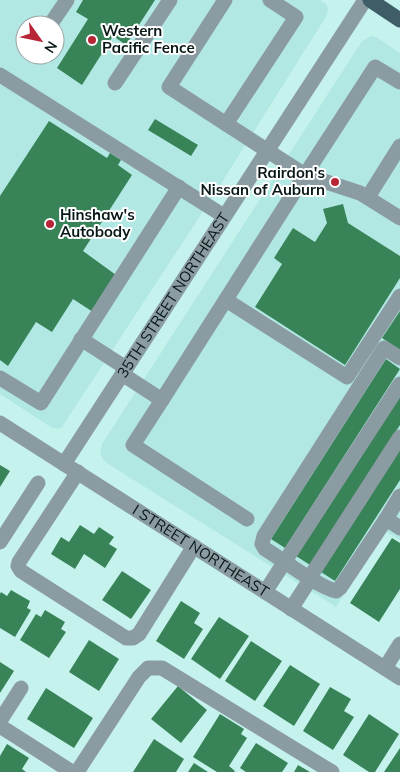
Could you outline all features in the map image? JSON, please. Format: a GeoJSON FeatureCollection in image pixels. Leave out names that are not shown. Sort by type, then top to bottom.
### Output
{"type":"FeatureCollection","features":[{"type":"Feature","properties":{"kind":"main road"},"geometry":{"type":"LineString","coordinates":[[370,0],[400,20]]}},
{"type":"Feature","properties":{"kind":"street"},"geometry":{"type":"LineString","coordinates":[[57,15],[67,0]]}},
{"type":"Feature","properties":{"kind":"street"},"geometry":{"type":"LineString","coordinates":[[115,83],[170,0]]}},
{"type":"Feature","properties":{"kind":"street"},"geometry":{"type":"LineString","coordinates":[[225,0],[169,87],[305,175],[360,192],[400,218]]}},
{"type":"Feature","properties":{"kind":"street"},"geometry":{"type":"LineString","coordinates":[[226,124],[296,16],[270,0]]}},
{"type":"Feature","properties":{"kind":"street","name":"35TH STREET NORTHEAST"},"geometry":{"type":"LineString","coordinates":[[64,464],[365,0]]}},
{"type":"Feature","properties":{"kind":"street"},"geometry":{"type":"LineString","coordinates":[[247,519],[132,445],[375,66],[400,82]]}},
{"type":"Feature","properties":{"kind":"street"},"geometry":{"type":"LineString","coordinates":[[0,75],[224,216]]}},
{"type":"Feature","properties":{"kind":"street"},"geometry":{"type":"LineString","coordinates":[[368,197],[400,146]]}},
{"type":"Feature","properties":{"kind":"street"},"geometry":{"type":"LineString","coordinates":[[0,378],[41,403],[179,187]]}},
{"type":"Feature","properties":{"kind":"street"},"geometry":{"type":"LineString","coordinates":[[226,300],[347,377],[400,296]]}},
{"type":"Feature","properties":{"kind":"street"},"geometry":{"type":"LineString","coordinates":[[81,339],[162,400]]}},
{"type":"Feature","properties":{"kind":"street"},"geometry":{"type":"LineString","coordinates":[[400,358],[384,348],[264,536],[262,544],[265,549],[310,578],[336,591],[340,588],[400,496]]}},
{"type":"Feature","properties":{"kind":"street"},"geometry":{"type":"LineString","coordinates":[[266,592],[400,384]]}},
{"type":"Feature","properties":{"kind":"street","name":"I STREET NORTHEAST"},"geometry":{"type":"LineString","coordinates":[[0,422],[400,678]]}},
{"type":"Feature","properties":{"kind":"street"},"geometry":{"type":"LineString","coordinates":[[292,609],[400,437]]}},
{"type":"Feature","properties":{"kind":"street"},"geometry":{"type":"LineString","coordinates":[[78,472],[18,566],[21,571],[126,638],[133,638],[139,634],[194,546]]}},
{"type":"Feature","properties":{"kind":"street"},"geometry":{"type":"LineString","coordinates":[[0,542],[38,483]]}},
{"type":"Feature","properties":{"kind":"street"},"geometry":{"type":"LineString","coordinates":[[386,519],[400,528]]}},
{"type":"Feature","properties":{"kind":"street"},"geometry":{"type":"LineString","coordinates":[[385,668],[400,644]]}},
{"type":"Feature","properties":{"kind":"street"},"geometry":{"type":"LineString","coordinates":[[77,772],[139,677],[148,668],[162,668],[332,772]]}},
{"type":"Feature","properties":{"kind":"street"},"geometry":{"type":"LineString","coordinates":[[0,721],[21,688]]}},
{"type":"Feature","properties":{"kind":"street"},"geometry":{"type":"LineString","coordinates":[[0,726],[72,772]]}},
{"type":"Feature","properties":{"kind":"shaded area"},"geometry":{"type":"Polygon","coordinates":[[[0,0],[320,0],[328,8],[327,15],[219,187],[62,427],[59,429],[52,428],[0,394],[0,0]]]}},
{"type":"Feature","properties":{"kind":"shaded area","name":"Rairdon's Nissan of Auburn"},"geometry":{"type":"Polygon","coordinates":[[[371,36],[376,37],[400,53],[400,540],[384,531],[336,607],[105,462],[100,454],[102,444],[362,41],[371,36]]]}},
{"type":"Feature","properties":{"kind":"building","name":"Western Pacific Fence"},"geometry":{"type":"Polygon","coordinates":[[[83,0],[155,0],[126,45],[113,36],[82,85],[57,68],[59,65],[65,65],[65,55],[88,19],[76,12],[83,0]]]}},
{"type":"Feature","properties":{"kind":"building"},"geometry":{"type":"Polygon","coordinates":[[[155,119],[198,145],[191,156],[148,130],[155,119]]]}},
{"type":"Feature","properties":{"kind":"building","name":"Hinshaw's Autobody"},"geometry":{"type":"Polygon","coordinates":[[[49,121],[107,158],[110,153],[121,160],[118,165],[132,175],[83,251],[116,275],[93,312],[73,299],[52,332],[36,322],[8,366],[0,360],[0,196],[49,121]]]}},
{"type":"Feature","properties":{"kind":"building"},"geometry":{"type":"Polygon","coordinates":[[[343,204],[348,223],[400,256],[400,278],[345,365],[255,307],[282,264],[274,258],[293,228],[315,242],[327,223],[323,209],[343,204]]]}},
{"type":"Feature","properties":{"kind":"building"},"geometry":{"type":"Polygon","coordinates":[[[400,311],[400,350],[382,338],[400,311]]]}},
{"type":"Feature","properties":{"kind":"building"},"geometry":{"type":"Polygon","coordinates":[[[386,359],[400,369],[285,548],[271,539],[386,359]]]}},
{"type":"Feature","properties":{"kind":"building"},"geometry":{"type":"Polygon","coordinates":[[[400,393],[400,425],[310,565],[296,556],[400,393]]]}},
{"type":"Feature","properties":{"kind":"building"},"geometry":{"type":"Polygon","coordinates":[[[400,448],[400,480],[335,581],[321,572],[400,448]]]}},
{"type":"Feature","properties":{"kind":"building"},"geometry":{"type":"Polygon","coordinates":[[[0,465],[10,471],[0,487],[0,465]]]}},
{"type":"Feature","properties":{"kind":"building"},"geometry":{"type":"Polygon","coordinates":[[[80,525],[94,534],[99,527],[114,537],[109,544],[117,549],[105,568],[84,554],[75,569],[51,554],[61,537],[69,542],[80,525]]]}},
{"type":"Feature","properties":{"kind":"building"},"geometry":{"type":"Polygon","coordinates":[[[392,538],[400,543],[400,589],[379,622],[350,603],[392,538]]]}},
{"type":"Feature","properties":{"kind":"building"},"geometry":{"type":"Polygon","coordinates":[[[122,571],[151,590],[131,619],[102,600],[122,571]]]}},
{"type":"Feature","properties":{"kind":"building"},"geometry":{"type":"Polygon","coordinates":[[[11,590],[30,601],[27,608],[31,610],[15,637],[0,628],[0,594],[1,592],[7,596],[11,590]]]}},
{"type":"Feature","properties":{"kind":"building"},"geometry":{"type":"Polygon","coordinates":[[[181,601],[200,613],[194,623],[203,629],[184,659],[156,641],[181,601]]]}},
{"type":"Feature","properties":{"kind":"building"},"geometry":{"type":"Polygon","coordinates":[[[45,610],[65,622],[61,629],[66,632],[49,658],[20,640],[36,614],[41,617],[45,610]]]}},
{"type":"Feature","properties":{"kind":"building"},"geometry":{"type":"Polygon","coordinates":[[[219,617],[249,636],[220,679],[191,659],[219,617]]]}},
{"type":"Feature","properties":{"kind":"building"},"geometry":{"type":"Polygon","coordinates":[[[89,640],[119,659],[99,691],[69,672],[89,640]]]}},
{"type":"Feature","properties":{"kind":"building"},"geometry":{"type":"Polygon","coordinates":[[[251,641],[282,661],[255,701],[225,681],[251,641]]]}},
{"type":"Feature","properties":{"kind":"building"},"geometry":{"type":"Polygon","coordinates":[[[0,662],[14,671],[0,693],[0,662]]]}},
{"type":"Feature","properties":{"kind":"building"},"geometry":{"type":"Polygon","coordinates":[[[290,665],[320,684],[294,726],[263,706],[290,665]]]}},
{"type":"Feature","properties":{"kind":"building"},"geometry":{"type":"Polygon","coordinates":[[[178,686],[207,710],[181,743],[151,719],[178,686]]]}},
{"type":"Feature","properties":{"kind":"building"},"geometry":{"type":"Polygon","coordinates":[[[330,687],[351,699],[344,711],[354,717],[333,750],[303,731],[330,687]]]}},
{"type":"Feature","properties":{"kind":"building"},"geometry":{"type":"Polygon","coordinates":[[[46,688],[93,718],[74,748],[27,719],[46,688]]]}},
{"type":"Feature","properties":{"kind":"building"},"geometry":{"type":"Polygon","coordinates":[[[220,714],[244,729],[241,734],[247,738],[229,766],[234,772],[217,772],[193,757],[220,714]]]}},
{"type":"Feature","properties":{"kind":"building"},"geometry":{"type":"Polygon","coordinates":[[[369,714],[399,734],[375,772],[369,772],[343,755],[369,714]]]}},
{"type":"Feature","properties":{"kind":"building"},"geometry":{"type":"Polygon","coordinates":[[[154,739],[184,759],[176,772],[133,772],[154,739]]]}},
{"type":"Feature","properties":{"kind":"building"},"geometry":{"type":"Polygon","coordinates":[[[256,743],[288,763],[282,772],[246,772],[240,768],[256,743]]]}},
{"type":"Feature","properties":{"kind":"building"},"geometry":{"type":"Polygon","coordinates":[[[7,744],[29,758],[22,769],[26,772],[0,772],[0,756],[7,744]]]}},
{"type":"Feature","properties":{"kind":"building"},"geometry":{"type":"Polygon","coordinates":[[[400,748],[400,772],[384,772],[400,748]]]}},
{"type":"Feature","properties":{"kind":"building"},"geometry":{"type":"Polygon","coordinates":[[[194,763],[208,772],[188,772],[194,763]]]}},
{"type":"Feature","properties":{"kind":"building"},"geometry":{"type":"Polygon","coordinates":[[[298,765],[310,772],[294,772],[298,765]]]}},
{"type":"Feature","properties":{"kind":"place","name":"Western Pacific Fence"},"geometry":{"type":"Point","coordinates":[92,40]}},
{"type":"Feature","properties":{"kind":"place","name":"Rairdon's Nissan of Auburn"},"geometry":{"type":"Point","coordinates":[335,182]}},
{"type":"Feature","properties":{"kind":"place","name":"Hinshaw's Autobody"},"geometry":{"type":"Point","coordinates":[50,224]}}]}
